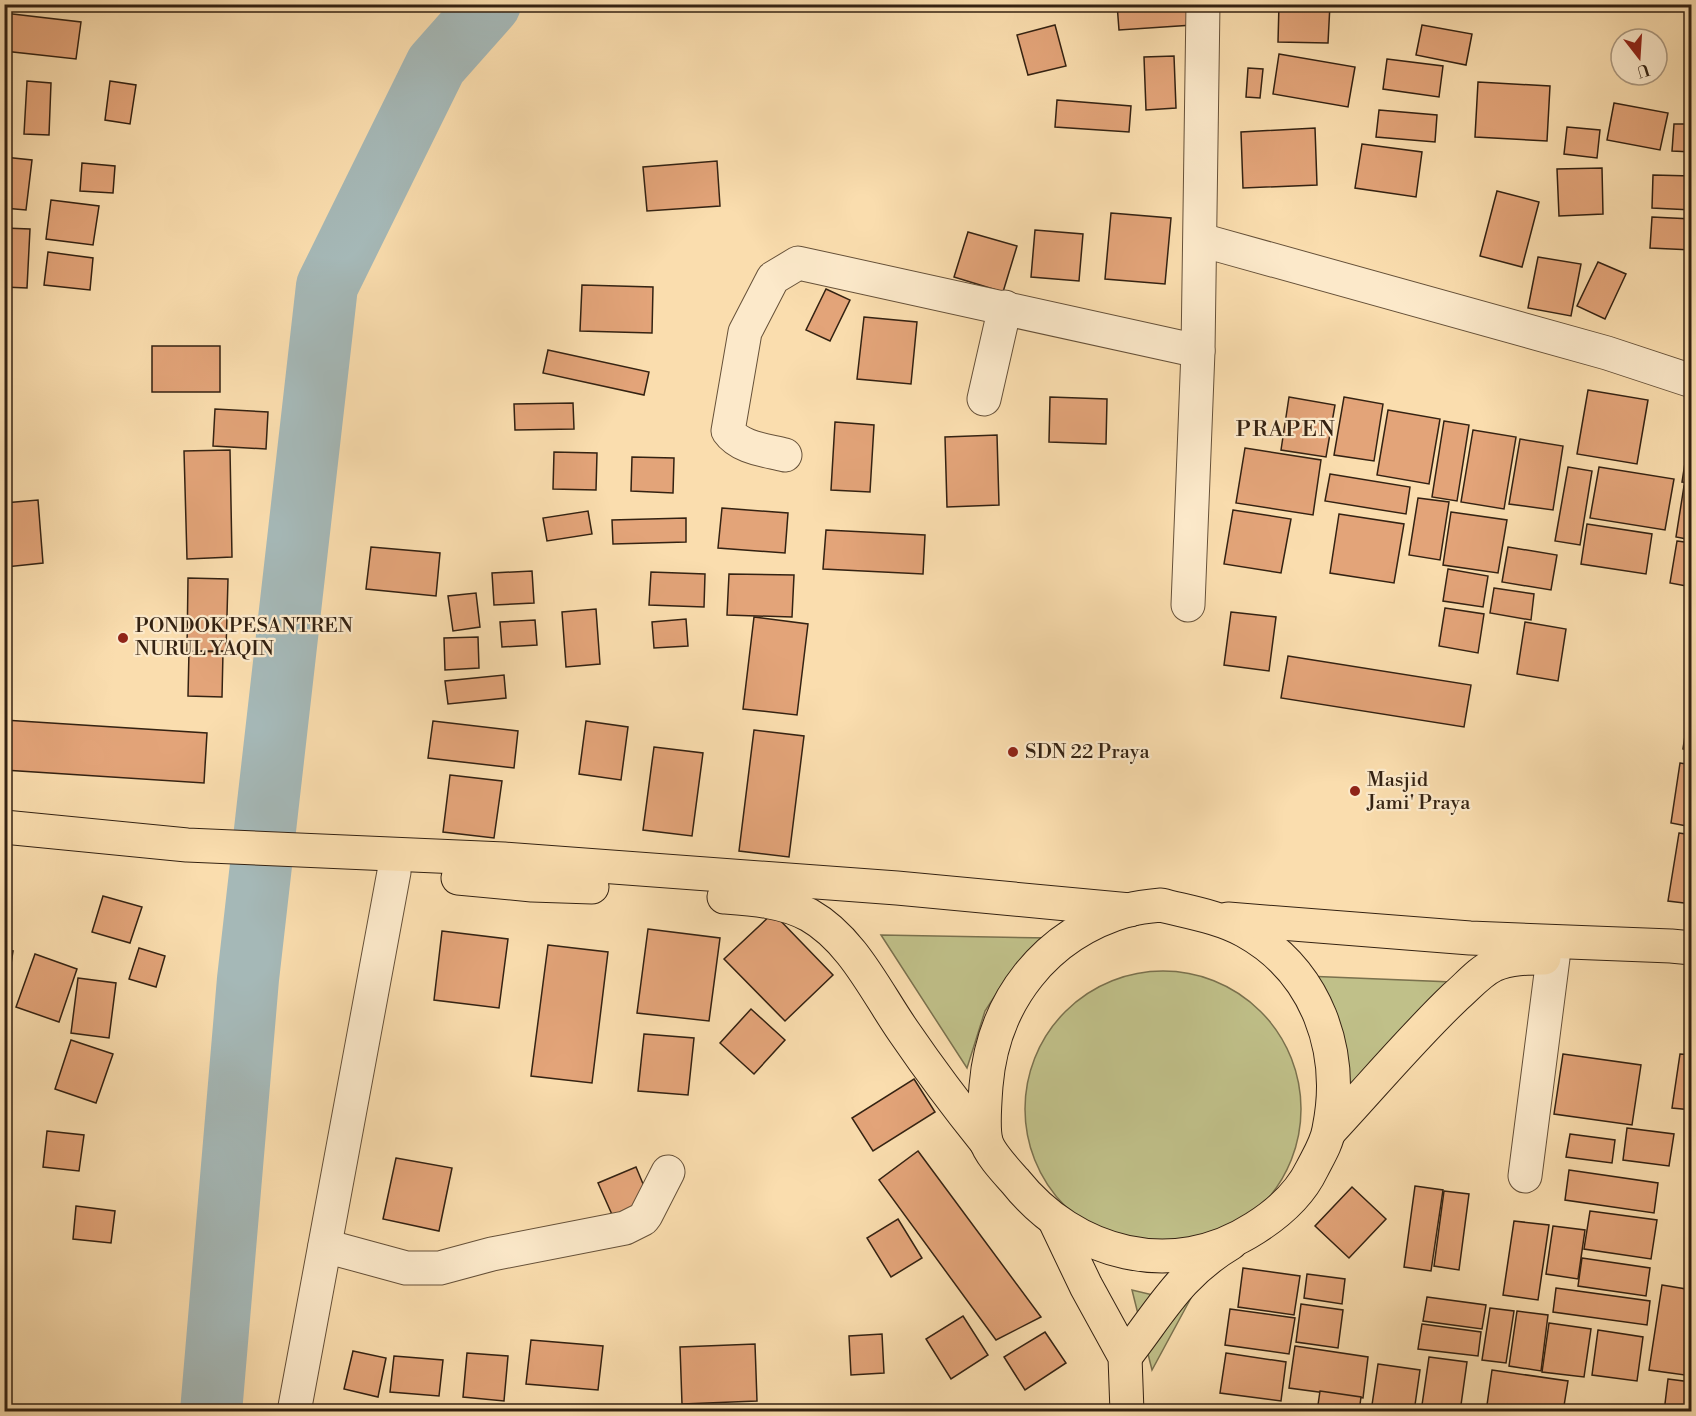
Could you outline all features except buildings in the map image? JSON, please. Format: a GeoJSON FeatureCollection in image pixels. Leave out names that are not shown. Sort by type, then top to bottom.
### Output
{"type":"FeatureCollection","features":[{"type":"Feature","properties":{"kind":"main road"},"geometry":{"type":"LineString","coordinates":[[4,827],[187,853]]}},
{"type":"Feature","properties":{"kind":"main road"},"geometry":{"type":"LineString","coordinates":[[4,843],[320,859],[504,859],[1130,909],[1161,905],[1211,918],[1244,930],[1271,949],[1295,973],[1314,1000],[1326,1030],[1333,1065],[1333,1097],[1329,1132],[1308,1177],[1276,1215],[1208,1257],[1177,1286],[1125,1357]]}},
{"type":"Feature","properties":{"kind":"main road"},"geometry":{"type":"LineString","coordinates":[[320,859],[394,872],[532,885],[636,889],[760,900],[790,907],[809,915],[847,947],[904,1033],[958,1108],[1024,1192],[1055,1221],[1111,1250],[1142,1256],[1173,1257],[1234,1242]]}},
{"type":"Feature","properties":{"kind":"main road"},"geometry":{"type":"LineString","coordinates":[[986,1142],[985,1098],[988,1065],[998,1029],[1021,982],[1044,955],[1095,922],[1130,909]]}},
{"type":"Feature","properties":{"kind":"main road"},"geometry":{"type":"LineString","coordinates":[[1211,918],[1470,938],[1692,948]]}},
{"type":"Feature","properties":{"kind":"main road"},"geometry":{"type":"LineString","coordinates":[[1329,1132],[1388,1070],[1430,1021],[1492,966],[1525,958],[1553,958],[1663,964],[1692,969]]}},
{"type":"Feature","properties":{"kind":"main road"},"geometry":{"type":"LineString","coordinates":[[1055,1221],[1086,1286],[1125,1357],[1127,1412]]}},
{"type":"Feature","properties":{"kind":"street"},"geometry":{"type":"LineString","coordinates":[[1188,605],[1201,240],[1203,4]]}},
{"type":"Feature","properties":{"kind":"street"},"geometry":{"type":"LineString","coordinates":[[1201,240],[1607,354],[1692,381]]}},
{"type":"Feature","properties":{"kind":"street"},"geometry":{"type":"LineString","coordinates":[[785,455],[742,444],[734,439],[728,430],[745,332],[773,278],[798,263],[1198,351]]}},
{"type":"Feature","properties":{"kind":"street"},"geometry":{"type":"LineString","coordinates":[[984,399],[1005,307]]}},
{"type":"Feature","properties":{"kind":"street"},"geometry":{"type":"LineString","coordinates":[[294,1412],[394,872]]}},
{"type":"Feature","properties":{"kind":"street"},"geometry":{"type":"LineString","coordinates":[[1525,1176],[1553,958]]}},
{"type":"Feature","properties":{"kind":"street"},"geometry":{"type":"LineString","coordinates":[[325,1246],[406,1268],[440,1268],[492,1254],[625,1228],[643,1219],[668,1172]]}},
{"type":"Feature","properties":{"kind":"green space"},"geometry":{"type":"Polygon","coordinates":[[[881,935],[1049,938],[1009,974],[985,1011],[967,1068],[881,935]]]}},
{"type":"Feature","properties":{"kind":"green space"},"geometry":{"type":"Polygon","coordinates":[[[1163,971],[1190,974],[1216,982],[1240,994],[1261,1011],[1278,1032],[1290,1056],[1298,1082],[1301,1109],[1298,1136],[1290,1162],[1278,1186],[1261,1207],[1240,1224],[1216,1236],[1190,1244],[1163,1247],[1136,1244],[1110,1236],[1086,1224],[1065,1207],[1048,1186],[1036,1162],[1028,1136],[1025,1109],[1028,1082],[1036,1056],[1048,1032],[1065,1011],[1086,994],[1110,982],[1136,974],[1163,971]]]}},
{"type":"Feature","properties":{"kind":"green space"},"geometry":{"type":"Polygon","coordinates":[[[1305,976],[1452,982],[1351,1093],[1305,976]]]}},
{"type":"Feature","properties":{"kind":"green space"},"geometry":{"type":"Polygon","coordinates":[[[1198,1285],[1152,1370],[1132,1290],[1157,1296],[1198,1285]]]}},
{"type":"Feature","properties":{"kind":"waterway"},"geometry":{"type":"LineString","coordinates":[[211,1412],[248,979],[327,286],[436,65],[490,4]]}},
{"type":"Feature","properties":{"kind":"place","name":"PONDOK PESANTREN NURUL YAQIN"},"geometry":{"type":"Point","coordinates":[123,638]}},
{"type":"Feature","properties":{"kind":"place","name":"SDN 22 Praya"},"geometry":{"type":"Point","coordinates":[1013,752]}},
{"type":"Feature","properties":{"kind":"place","name":"Masjid Jami' Praya"},"geometry":{"type":"Point","coordinates":[1355,791]}},
{"type":"Feature","properties":{"kind":"district","name":"PRAPEN"},"geometry":{"type":"Point","coordinates":[1286,429]}}]}
